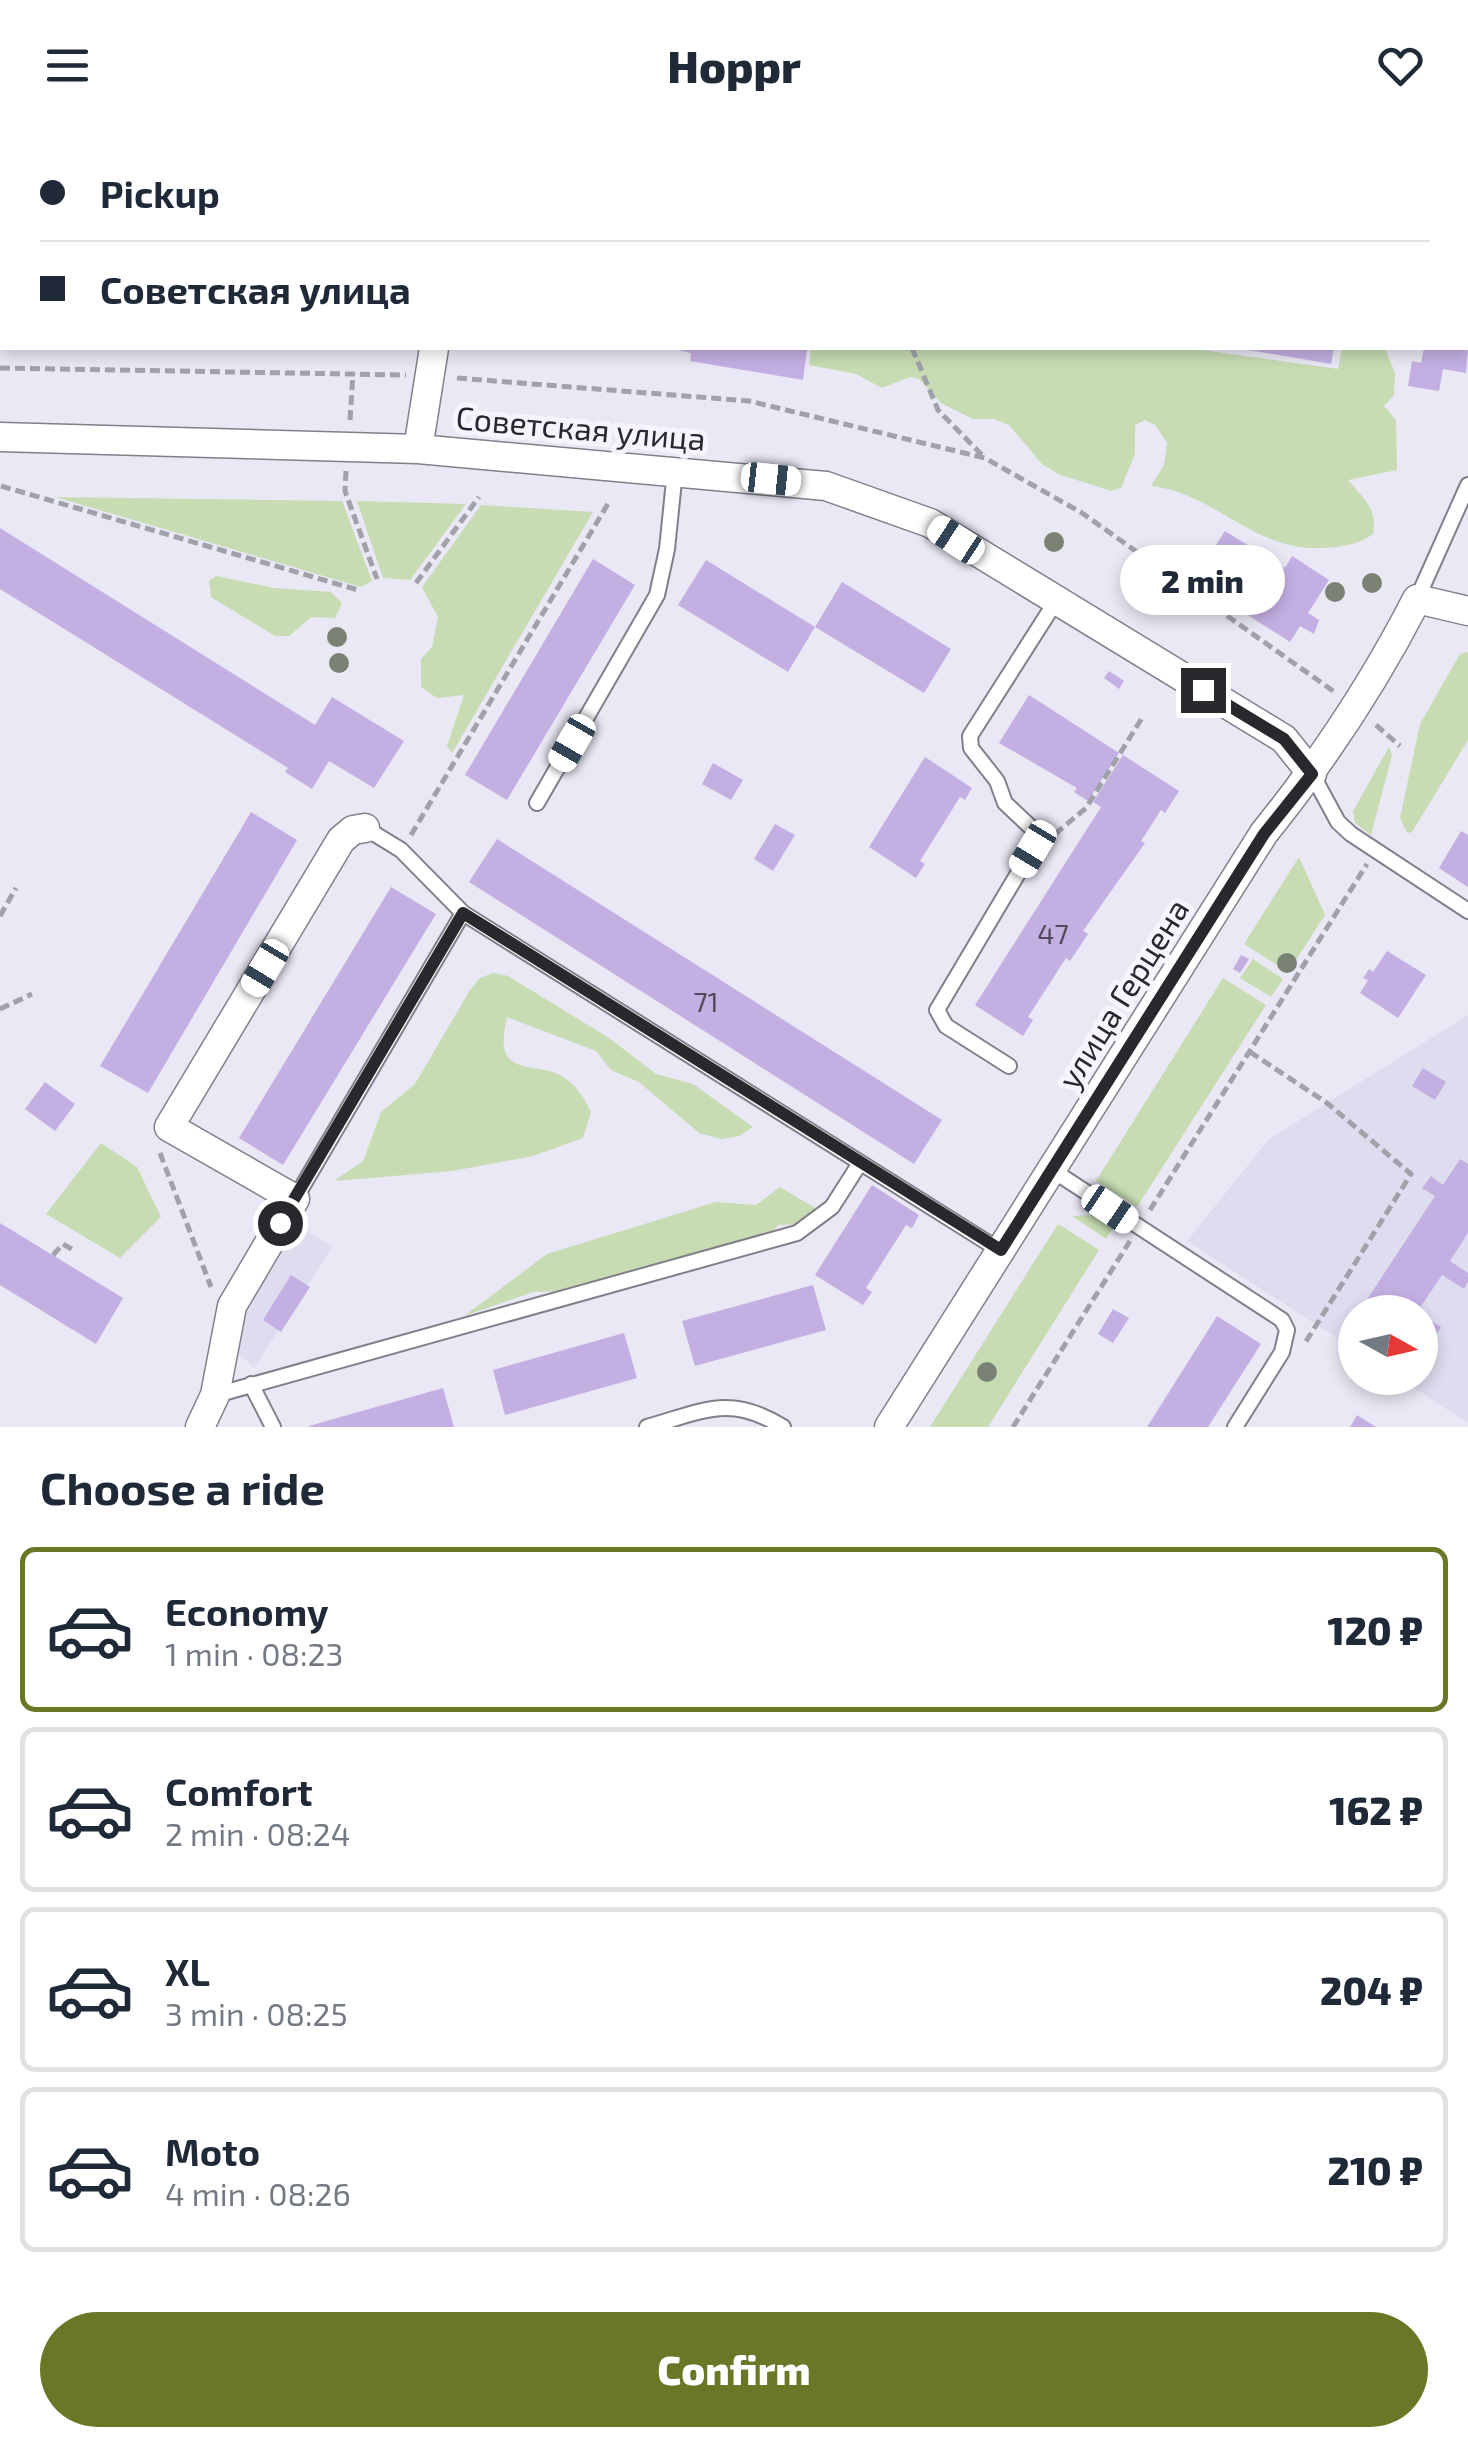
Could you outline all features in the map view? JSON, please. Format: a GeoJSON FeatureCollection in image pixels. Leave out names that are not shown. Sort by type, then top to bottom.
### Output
{"type":"FeatureCollection","features":[{"type":"Feature","properties":{"kind":"street"},"geometry":{"type":"LineString","coordinates":[[418,449],[434,350]]}},
{"type":"Feature","properties":{"kind":"street","name":"Советская улица"},"geometry":{"type":"LineString","coordinates":[[0,437],[418,449],[792,481],[861,496],[930,523],[1284,739],[1312,774]]}},
{"type":"Feature","properties":{"kind":"street"},"geometry":{"type":"LineString","coordinates":[[1416,599],[1468,611]]}},
{"type":"Feature","properties":{"kind":"street","name":"улица Герцена"},"geometry":{"type":"LineString","coordinates":[[890,1427],[1264,834],[1312,774],[1388,654],[1416,599]]}},
{"type":"Feature","properties":{"kind":"street"},"geometry":{"type":"LineString","coordinates":[[200,1427],[215,1395],[226,1325],[239,1290],[295,1199],[169,1128],[341,840],[353,830],[365,828]]}},
{"type":"Feature","properties":{"kind":"lane"},"geometry":{"type":"LineString","coordinates":[[537,803],[657,595],[667,549],[675,470]]}},
{"type":"Feature","properties":{"kind":"lane"},"geometry":{"type":"LineString","coordinates":[[1416,599],[1468,485]]}},
{"type":"Feature","properties":{"kind":"lane"},"geometry":{"type":"LineString","coordinates":[[1009,1066],[946,1026],[937,1010],[1036,844],[1037,833],[1004,803],[997,781],[971,748],[970,736],[1056,601]]}},
{"type":"Feature","properties":{"kind":"lane"},"geometry":{"type":"LineString","coordinates":[[1312,774],[1338,822],[1374,853],[1468,911]]}},
{"type":"Feature","properties":{"kind":"lane"},"geometry":{"type":"LineString","coordinates":[[365,828],[401,850],[463,913],[1001,1250]]}},
{"type":"Feature","properties":{"kind":"lane"},"geometry":{"type":"LineString","coordinates":[[295,1199],[463,913]]}},
{"type":"Feature","properties":{"kind":"lane"},"geometry":{"type":"LineString","coordinates":[[215,1395],[796,1233],[832,1207],[860,1162]]}},
{"type":"Feature","properties":{"kind":"lane"},"geometry":{"type":"LineString","coordinates":[[1052,1170],[1274,1312],[1287,1330],[1282,1352],[1235,1427]]}},
{"type":"Feature","properties":{"kind":"lane"},"geometry":{"type":"LineString","coordinates":[[251,1384],[273,1427]]}},
{"type":"Feature","properties":{"kind":"lane"},"geometry":{"type":"LineString","coordinates":[[647,1427],[705,1410],[746,1408],[782,1427]]}},
{"type":"Feature","properties":{"kind":"lane"},"geometry":{"type":"LineString","coordinates":[[696,1427],[705,1410]]}},
{"type":"Feature","properties":{"kind":"path"},"geometry":{"type":"LineString","coordinates":[[913,350],[938,410],[985,458]]}},
{"type":"Feature","properties":{"kind":"path"},"geometry":{"type":"LineString","coordinates":[[353,373],[344,491],[377,579]]}},
{"type":"Feature","properties":{"kind":"path"},"geometry":{"type":"LineString","coordinates":[[1,486],[358,590]]}},
{"type":"Feature","properties":{"kind":"path"},"geometry":{"type":"LineString","coordinates":[[416,583],[479,497]]}},
{"type":"Feature","properties":{"kind":"path"},"geometry":{"type":"LineString","coordinates":[[401,850],[609,502]]}},
{"type":"Feature","properties":{"kind":"path"},"geometry":{"type":"LineString","coordinates":[[1037,833],[1059,833],[1086,808],[1142,718]]}},
{"type":"Feature","properties":{"kind":"path"},"geometry":{"type":"LineString","coordinates":[[1013,1427],[1374,853]]}},
{"type":"Feature","properties":{"kind":"path"},"geometry":{"type":"LineString","coordinates":[[0,916],[16,888]]}},
{"type":"Feature","properties":{"kind":"path"},"geometry":{"type":"LineString","coordinates":[[0,1009],[32,994]]}},
{"type":"Feature","properties":{"kind":"path"},"geometry":{"type":"LineString","coordinates":[[1250,1052],[1327,1103],[1411,1174],[1301,1349]]}},
{"type":"Feature","properties":{"kind":"path"},"geometry":{"type":"LineString","coordinates":[[169,1128],[160,1144],[160,1161],[226,1325]]}},
{"type":"Feature","properties":{"kind":"path"},"geometry":{"type":"LineString","coordinates":[[53,1255],[63,1244],[73,1250]]}},
{"type":"Feature","properties":{"kind":"shaded area"},"geometry":{"type":"Polygon","coordinates":[[[1468,1015],[1468,1423],[1424,1395],[1438,1395],[1438,1295],[1338,1295],[1338,1339],[1187,1241],[1269,1139],[1468,1015]]]}},
{"type":"Feature","properties":{"kind":"shaded area"},"geometry":{"type":"Polygon","coordinates":[[[296,1225],[333,1246],[254,1368],[236,1351],[244,1318],[296,1225]]]}},
{"type":"Feature","properties":{"kind":"green space"},"geometry":{"type":"Polygon","coordinates":[[[811,350],[1202,350],[1338,369],[1342,350],[1386,350],[1395,373],[1394,395],[1384,406],[1396,420],[1397,470],[1348,480],[1371,511],[1373,534],[1343,546],[1297,546],[1254,532],[1195,499],[1151,486],[1164,465],[1167,443],[1155,425],[1145,420],[1135,425],[1135,454],[1121,488],[1111,491],[1058,474],[1042,464],[1009,425],[994,419],[973,419],[941,403],[919,379],[910,377],[882,388],[856,374],[809,365],[811,350]]]}},
{"type":"Feature","properties":{"kind":"green space"},"geometry":{"type":"Polygon","coordinates":[[[55,497],[342,501],[372,581],[361,587],[55,497]]]}},
{"type":"Feature","properties":{"kind":"green space"},"geometry":{"type":"Polygon","coordinates":[[[357,501],[466,504],[410,580],[383,578],[357,501]]]}},
{"type":"Feature","properties":{"kind":"green space"},"geometry":{"type":"Polygon","coordinates":[[[481,505],[593,512],[452,753],[447,746],[464,695],[437,698],[421,687],[421,659],[432,647],[438,617],[422,587],[481,505]]]}},
{"type":"Feature","properties":{"kind":"green space"},"geometry":{"type":"Polygon","coordinates":[[[216,576],[274,588],[331,592],[342,603],[335,618],[311,617],[289,636],[275,636],[211,597],[209,581],[216,576]]]}},
{"type":"Feature","properties":{"kind":"green space"},"geometry":{"type":"Polygon","coordinates":[[[1468,652],[1468,740],[1412,832],[1407,833],[1400,818],[1420,724],[1460,654],[1468,652]]]}},
{"type":"Feature","properties":{"kind":"green space"},"geometry":{"type":"Polygon","coordinates":[[[1389,747],[1392,755],[1371,835],[1355,823],[1353,811],[1389,747]]]}},
{"type":"Feature","properties":{"kind":"green space"},"geometry":{"type":"Polygon","coordinates":[[[1299,857],[1325,915],[1288,972],[1244,944],[1299,857]]]}},
{"type":"Feature","properties":{"kind":"green space"},"geometry":{"type":"Polygon","coordinates":[[[1253,959],[1283,979],[1271,997],[1240,978],[1253,959]]]}},
{"type":"Feature","properties":{"kind":"green space"},"geometry":{"type":"Polygon","coordinates":[[[493,973],[508,976],[609,1038],[656,1074],[693,1084],[753,1127],[739,1136],[721,1139],[699,1133],[639,1082],[611,1070],[596,1051],[507,1017],[504,1043],[508,1057],[516,1063],[558,1074],[580,1093],[591,1112],[583,1138],[533,1156],[452,1171],[334,1181],[363,1161],[381,1112],[415,1084],[470,990],[480,978],[493,973]]]}},
{"type":"Feature","properties":{"kind":"green space"},"geometry":{"type":"Polygon","coordinates":[[[1223,978],[1266,1005],[1137,1207],[1096,1181],[1223,978]]]}},
{"type":"Feature","properties":{"kind":"green space"},"geometry":{"type":"Polygon","coordinates":[[[101,1143],[137,1167],[161,1217],[120,1258],[46,1214],[101,1143]]]}},
{"type":"Feature","properties":{"kind":"green space"},"geometry":{"type":"Polygon","coordinates":[[[780,1187],[818,1210],[803,1224],[778,1225],[770,1234],[564,1291],[533,1292],[464,1316],[547,1254],[716,1202],[756,1205],[780,1187]]]}},
{"type":"Feature","properties":{"kind":"green space"},"geometry":{"type":"Polygon","coordinates":[[[1092,1215],[1113,1228],[1106,1239],[1072,1216],[1092,1215]]]}},
{"type":"Feature","properties":{"kind":"green space"},"geometry":{"type":"Polygon","coordinates":[[[1058,1224],[1099,1250],[988,1427],[930,1427],[1058,1224]]]}},
{"type":"Feature","properties":{"kind":"building"},"geometry":{"type":"Polygon","coordinates":[[[678,350],[807,350],[803,380],[690,361],[691,353],[678,350]]]}},
{"type":"Feature","properties":{"kind":"building"},"geometry":{"type":"Polygon","coordinates":[[[1249,350],[1334,350],[1331,364],[1249,350]]]}},
{"type":"Feature","properties":{"kind":"building"},"geometry":{"type":"Polygon","coordinates":[[[1424,350],[1468,350],[1466,373],[1443,369],[1439,391],[1408,386],[1412,361],[1421,363],[1424,350]]]}},
{"type":"Feature","properties":{"kind":"building"},"geometry":{"type":"Polygon","coordinates":[[[0,528],[315,725],[332,697],[404,741],[374,788],[329,761],[312,789],[285,772],[288,768],[0,589],[0,528]]]}},
{"type":"Feature","properties":{"kind":"building"},"geometry":{"type":"Polygon","coordinates":[[[1225,531],[1285,568],[1292,556],[1329,580],[1308,613],[1319,620],[1314,634],[1300,626],[1290,642],[1224,600],[1232,586],[1202,567],[1225,531]]]}},
{"type":"Feature","properties":{"kind":"building"},"geometry":{"type":"Polygon","coordinates":[[[593,559],[635,585],[507,800],[465,775],[593,559]]]}},
{"type":"Feature","properties":{"kind":"building"},"geometry":{"type":"Polygon","coordinates":[[[706,560],[815,627],[788,672],[678,605],[706,560]]]}},
{"type":"Feature","properties":{"kind":"building"},"geometry":{"type":"Polygon","coordinates":[[[842,582],[951,649],[924,693],[815,627],[842,582]]]}},
{"type":"Feature","properties":{"kind":"building"},"geometry":{"type":"Polygon","coordinates":[[[1109,671],[1124,681],[1119,689],[1104,678],[1109,671]]]}},
{"type":"Feature","properties":{"kind":"building"},"geometry":{"type":"Polygon","coordinates":[[[1029,695],[1119,753],[1088,801],[1074,792],[1077,788],[999,743],[1029,695]]]}},
{"type":"Feature","properties":{"kind":"building"},"geometry":{"type":"Polygon","coordinates":[[[1123,755],[1179,791],[1165,813],[1161,810],[1141,841],[1145,843],[1083,931],[1088,934],[1070,961],[1066,958],[1028,1017],[1033,1020],[1023,1036],[975,1005],[1101,807],[1093,802],[1123,755]]]}},
{"type":"Feature","properties":{"kind":"building"},"geometry":{"type":"Polygon","coordinates":[[[925,757],[972,788],[965,800],[960,797],[920,861],[925,864],[916,878],[869,847],[925,757]]]}},
{"type":"Feature","properties":{"kind":"building"},"geometry":{"type":"Polygon","coordinates":[[[713,763],[743,780],[731,800],[702,784],[713,763]]]}},
{"type":"Feature","properties":{"kind":"building"},"geometry":{"type":"Polygon","coordinates":[[[251,812],[297,840],[148,1093],[100,1066],[251,812]]]}},
{"type":"Feature","properties":{"kind":"building"},"geometry":{"type":"Polygon","coordinates":[[[775,824],[795,835],[773,871],[754,859],[775,824]]]}},
{"type":"Feature","properties":{"kind":"building"},"geometry":{"type":"Polygon","coordinates":[[[1461,831],[1468,835],[1468,887],[1439,868],[1461,831]]]}},
{"type":"Feature","properties":{"kind":"building"},"geometry":{"type":"Polygon","coordinates":[[[497,839],[942,1120],[914,1164],[469,882],[497,839]]]}},
{"type":"Feature","properties":{"kind":"building"},"geometry":{"type":"Polygon","coordinates":[[[391,887],[436,914],[283,1165],[239,1138],[391,887]]]}},
{"type":"Feature","properties":{"kind":"building"},"geometry":{"type":"Polygon","coordinates":[[[1387,951],[1426,975],[1398,1018],[1360,993],[1368,980],[1363,978],[1369,969],[1373,972],[1387,951]]]}},
{"type":"Feature","properties":{"kind":"building"},"geometry":{"type":"Polygon","coordinates":[[[1241,955],[1249,959],[1240,973],[1233,969],[1241,955]]]}},
{"type":"Feature","properties":{"kind":"building"},"geometry":{"type":"Polygon","coordinates":[[[1423,1068],[1446,1082],[1435,1100],[1412,1086],[1423,1068]]]}},
{"type":"Feature","properties":{"kind":"building"},"geometry":{"type":"Polygon","coordinates":[[[45,1082],[75,1104],[55,1131],[25,1109],[45,1082]]]}},
{"type":"Feature","properties":{"kind":"building"},"geometry":{"type":"Polygon","coordinates":[[[1460,1159],[1468,1164],[1468,1233],[1450,1261],[1468,1273],[1464,1289],[1442,1275],[1428,1295],[1370,1295],[1435,1196],[1422,1188],[1431,1176],[1443,1185],[1460,1159]]]}},
{"type":"Feature","properties":{"kind":"building"},"geometry":{"type":"Polygon","coordinates":[[[872,1185],[919,1215],[912,1228],[906,1225],[866,1288],[872,1292],[863,1305],[815,1275],[872,1185]]]}},
{"type":"Feature","properties":{"kind":"building"},"geometry":{"type":"Polygon","coordinates":[[[0,1223],[123,1298],[96,1344],[0,1285],[0,1223]]]}},
{"type":"Feature","properties":{"kind":"building"},"geometry":{"type":"Polygon","coordinates":[[[291,1275],[310,1287],[281,1332],[263,1320],[291,1275]]]}},
{"type":"Feature","properties":{"kind":"building"},"geometry":{"type":"Polygon","coordinates":[[[813,1285],[826,1330],[695,1366],[682,1321],[813,1285]]]}},
{"type":"Feature","properties":{"kind":"building"},"geometry":{"type":"Polygon","coordinates":[[[1113,1309],[1129,1318],[1113,1343],[1098,1334],[1113,1309]]]}},
{"type":"Feature","properties":{"kind":"building"},"geometry":{"type":"Polygon","coordinates":[[[1217,1316],[1261,1344],[1208,1427],[1147,1427],[1217,1316]]]}},
{"type":"Feature","properties":{"kind":"building"},"geometry":{"type":"Polygon","coordinates":[[[624,1333],[637,1378],[505,1415],[493,1370],[624,1333]]]}},
{"type":"Feature","properties":{"kind":"building"},"geometry":{"type":"Polygon","coordinates":[[[443,1388],[454,1427],[309,1427],[309,1426],[443,1388]]]}},
{"type":"Feature","properties":{"kind":"building"},"geometry":{"type":"Polygon","coordinates":[[[1357,1415],[1376,1427],[1350,1427],[1357,1415]]]}},
{"type":"Feature","properties":{"kind":"route"},"geometry":{"type":"LineString","coordinates":[[280,1223],[463,913],[1001,1250],[1264,834],[1312,774],[1284,739],[1203,690]]}}]}
